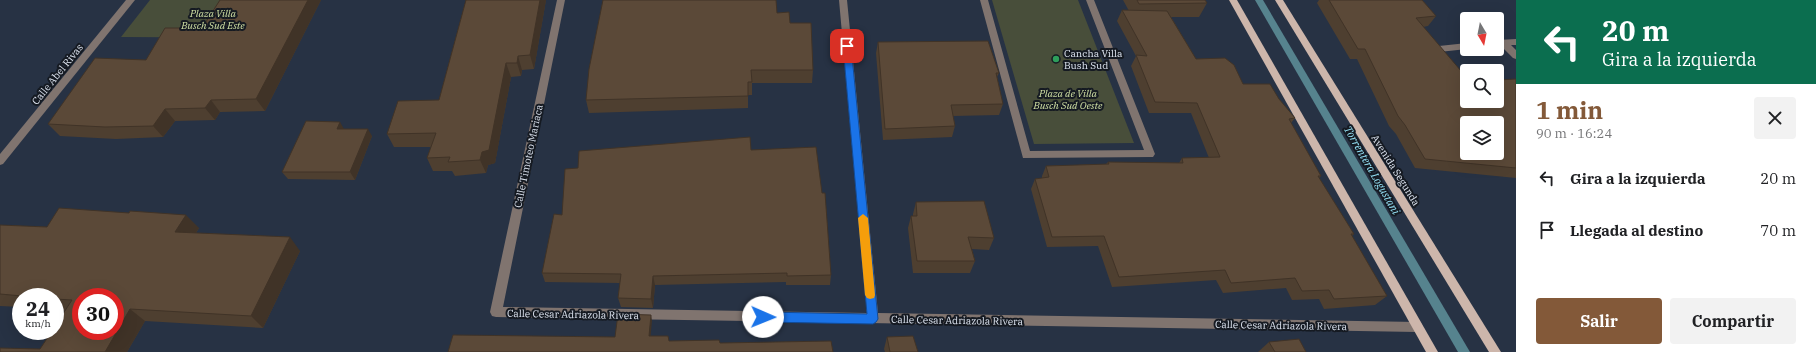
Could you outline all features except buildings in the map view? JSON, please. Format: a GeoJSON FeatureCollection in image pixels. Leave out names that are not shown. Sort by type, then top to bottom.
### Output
{"type":"FeatureCollection","features":[{"type":"Feature","properties":{"kind":"main road"},"geometry":{"type":"LineString","coordinates":[[1233,0],[1432,352]]}},
{"type":"Feature","properties":{"kind":"main road","name":"Avenida Segunda"},"geometry":{"type":"LineString","coordinates":[[1279,0],[1304,44],[1495,352]]}},
{"type":"Feature","properties":{"kind":"street","name":"Calle Abel Rivas"},"geometry":{"type":"LineString","coordinates":[[0,161],[131,0]]}},
{"type":"Feature","properties":{"kind":"street","name":"Calle Timoteo Mariaca"},"geometry":{"type":"LineString","coordinates":[[496,312],[561,0]]}},
{"type":"Feature","properties":{"kind":"street"},"geometry":{"type":"LineString","coordinates":[[843,0],[873,319]]}},
{"type":"Feature","properties":{"kind":"street"},"geometry":{"type":"LineString","coordinates":[[984,0],[1026,155],[1150,154],[1090,0]]}},
{"type":"Feature","properties":{"kind":"street"},"geometry":{"type":"LineString","coordinates":[[1504,43],[1516,42]]}},
{"type":"Feature","properties":{"kind":"street"},"geometry":{"type":"LineString","coordinates":[[1439,48],[1460,46]]}},
{"type":"Feature","properties":{"kind":"street"},"geometry":{"type":"LineString","coordinates":[[1504,46],[1516,56]]}},
{"type":"Feature","properties":{"kind":"street","name":"Calle Cesar Adriazola Rivera"},"geometry":{"type":"LineString","coordinates":[[496,312],[1417,327]]}},
{"type":"Feature","properties":{"kind":"green space","name":"Plaza Villa Busch Sud Este"},"geometry":{"type":"Polygon","coordinates":[[[150,0],[305,0],[285,38],[121,37],[150,0]]]}},
{"type":"Feature","properties":{"kind":"green space","name":"Plaza de Villa Busch Sud Oeste"},"geometry":{"type":"Polygon","coordinates":[[[992,0],[1078,0],[1134,143],[1034,144],[992,0]]]}},
{"type":"Feature","properties":{"kind":"waterway","name":"Torrentera Logustani"},"geometry":{"type":"LineString","coordinates":[[1259,0],[1464,352]]}},
{"type":"Feature","properties":{"kind":"slow traffic"},"geometry":{"type":"LineString","coordinates":[[863,218],[870,295]]}},
{"type":"Feature","properties":{"kind":"place","name":"Cancha Villa Bush Sud"},"geometry":{"type":"Point","coordinates":[1056,59]}},
{"type":"Feature","properties":{"kind":"route"},"geometry":{"type":"LineString","coordinates":[[763,317],[873,319],[847,46]]}}]}
